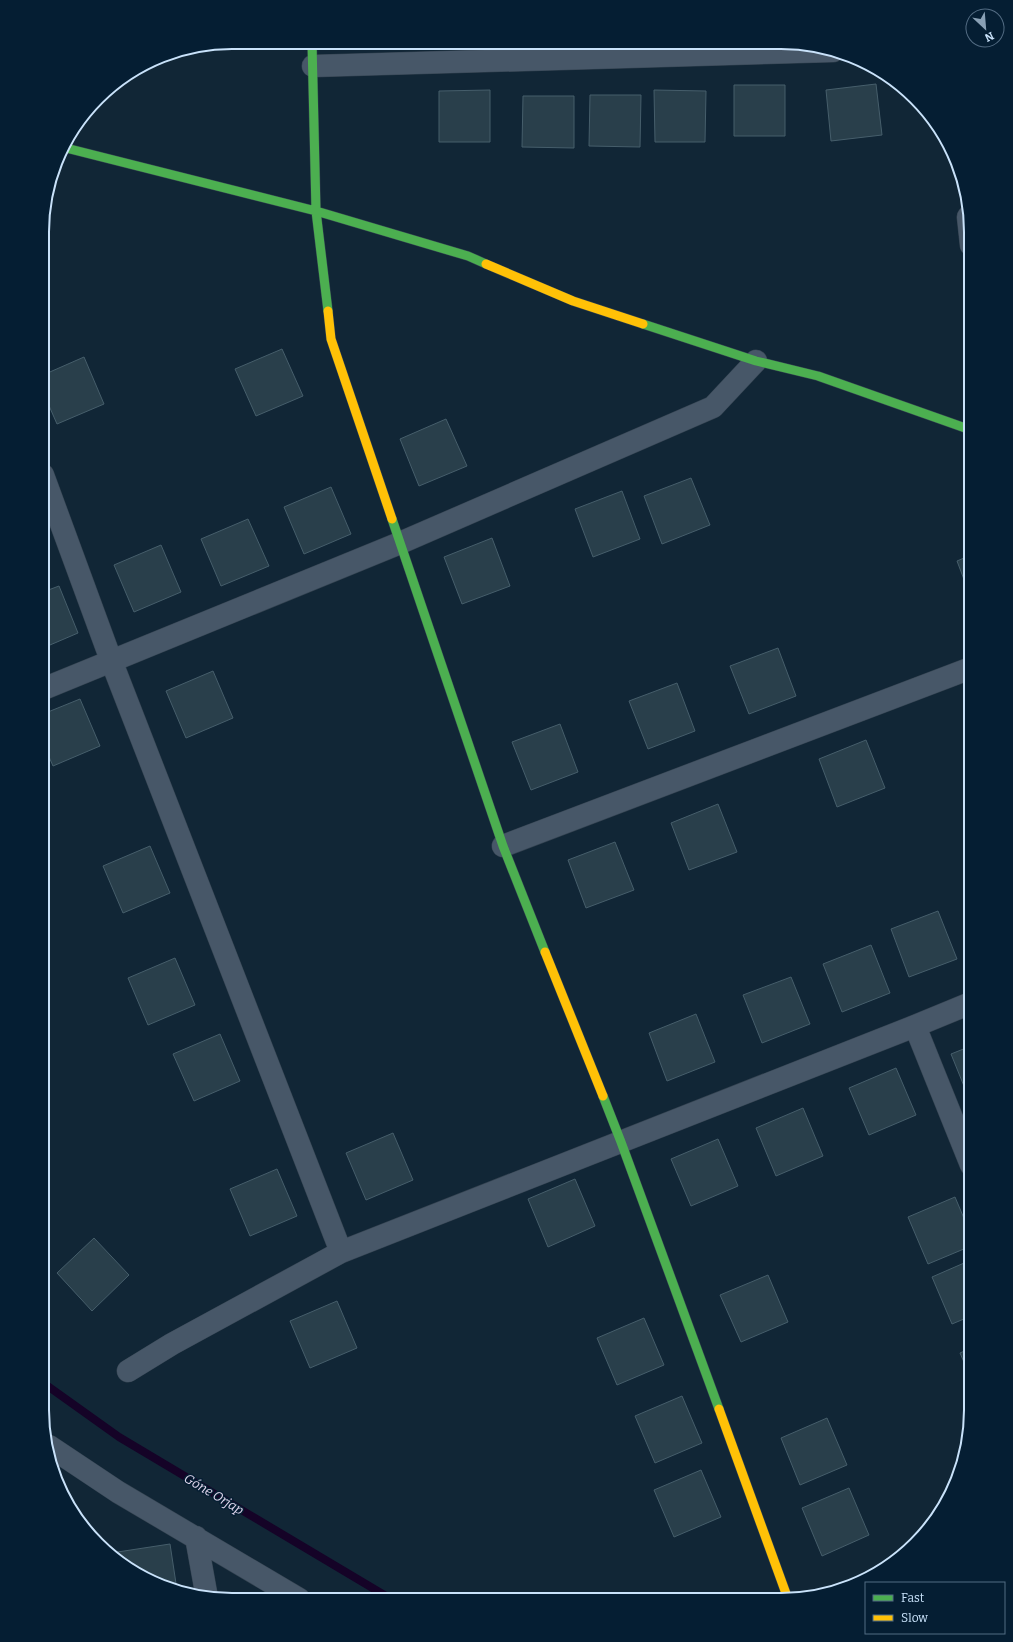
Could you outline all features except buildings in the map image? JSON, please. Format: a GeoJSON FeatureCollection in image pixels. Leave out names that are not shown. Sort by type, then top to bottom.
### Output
{"type":"FeatureCollection","features":[{"type":"Feature","properties":{"kind":"street"},"geometry":{"type":"LineString","coordinates":[[312,49],[316,211],[331,339],[503,846],[621,1142],[786,1593]]}},
{"type":"Feature","properties":{"kind":"street"},"geometry":{"type":"LineString","coordinates":[[313,66],[809,52]]}},
{"type":"Feature","properties":{"kind":"street"},"geometry":{"type":"LineString","coordinates":[[69,149],[316,211],[468,256],[573,301],[756,361],[818,376],[964,428]]}},
{"type":"Feature","properties":{"kind":"street"},"geometry":{"type":"LineString","coordinates":[[49,686],[400,543],[713,407],[756,361]]}},
{"type":"Feature","properties":{"kind":"street"},"geometry":{"type":"LineString","coordinates":[[49,491],[111,660],[341,1252]]}},
{"type":"Feature","properties":{"kind":"street"},"geometry":{"type":"LineString","coordinates":[[503,846],[964,671]]}},
{"type":"Feature","properties":{"kind":"street"},"geometry":{"type":"LineString","coordinates":[[128,1371],[172,1344],[341,1252],[964,1006]]}},
{"type":"Feature","properties":{"kind":"street"},"geometry":{"type":"LineString","coordinates":[[915,1026],[964,1148]]}},
{"type":"Feature","properties":{"kind":"street"},"geometry":{"type":"LineString","coordinates":[[54,1449],[118,1492],[288,1593]]}},
{"type":"Feature","properties":{"kind":"street"},"geometry":{"type":"LineString","coordinates":[[196,1537],[206,1591]]}},
{"type":"Feature","properties":{"kind":"waterway","name":"Góne Orjap"},"geometry":{"type":"LineString","coordinates":[[49,1387],[119,1437],[381,1593]]}},
{"type":"Feature","properties":{"kind":"traffic: fast"},"geometry":{"type":"LineString","coordinates":[[312,49],[316,211],[328,311]]}},
{"type":"Feature","properties":{"kind":"traffic: fast"},"geometry":{"type":"LineString","coordinates":[[69,149],[316,211],[468,256],[486,264]]}},
{"type":"Feature","properties":{"kind":"traffic: fast"},"geometry":{"type":"LineString","coordinates":[[643,324],[756,361],[818,376],[964,428]]}},
{"type":"Feature","properties":{"kind":"traffic: fast"},"geometry":{"type":"LineString","coordinates":[[392,519],[503,846],[545,952]]}},
{"type":"Feature","properties":{"kind":"traffic: fast"},"geometry":{"type":"LineString","coordinates":[[603,1096],[719,1409]]}},
{"type":"Feature","properties":{"kind":"traffic: slow"},"geometry":{"type":"LineString","coordinates":[[486,264],[573,301],[643,324]]}},
{"type":"Feature","properties":{"kind":"traffic: slow"},"geometry":{"type":"LineString","coordinates":[[328,311],[331,339],[392,519]]}},
{"type":"Feature","properties":{"kind":"traffic: slow"},"geometry":{"type":"LineString","coordinates":[[545,952],[603,1096]]}},
{"type":"Feature","properties":{"kind":"traffic: slow"},"geometry":{"type":"LineString","coordinates":[[719,1409],[786,1593]]}}]}
